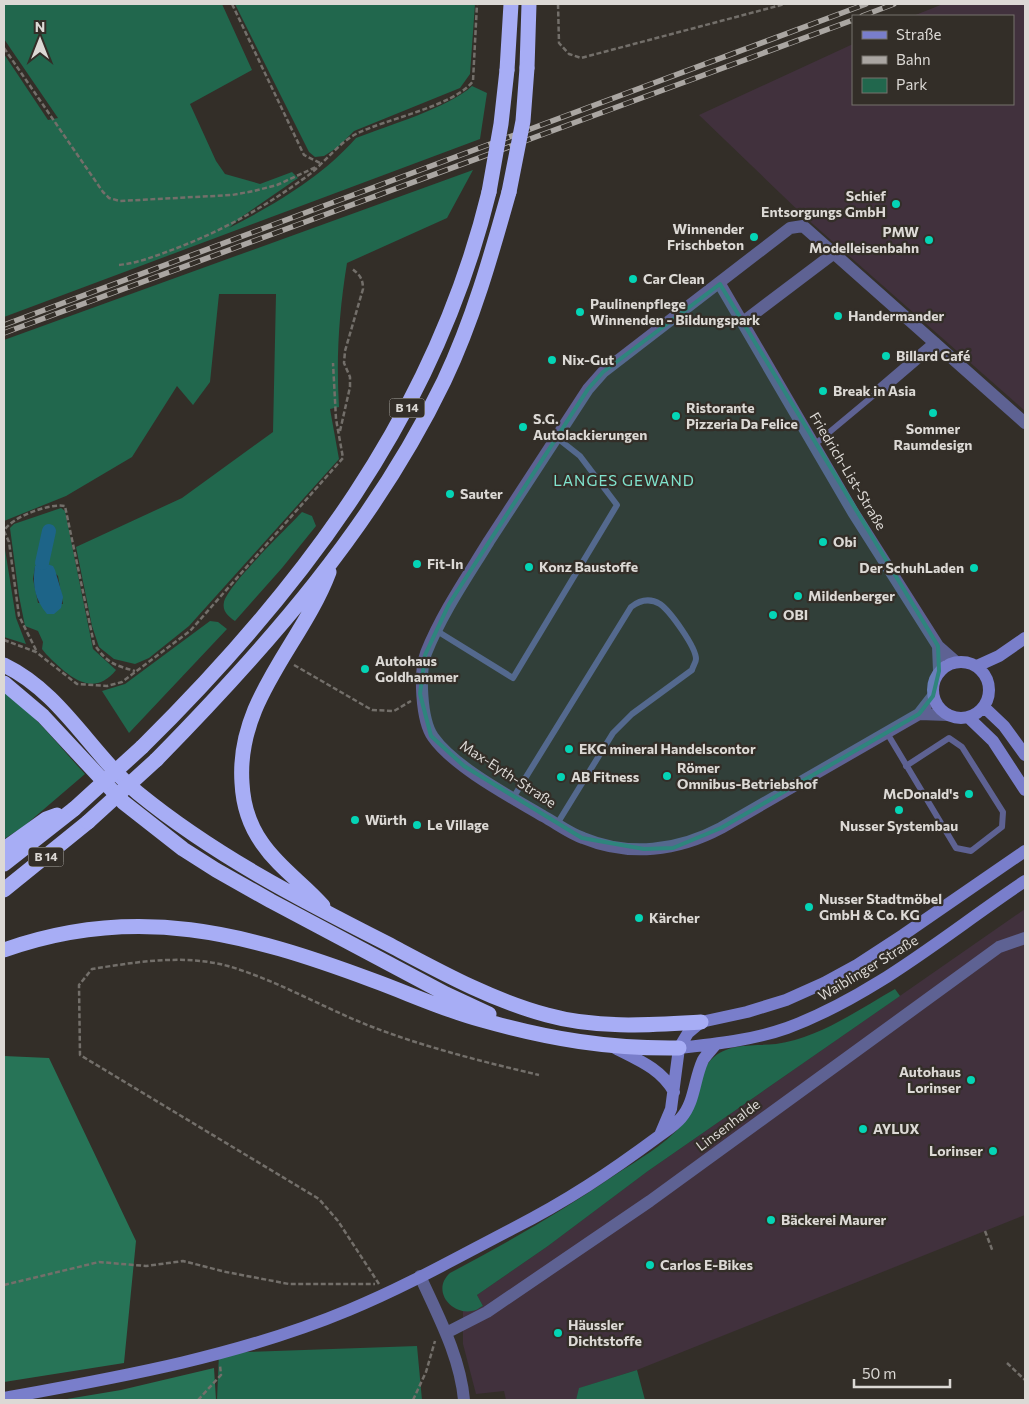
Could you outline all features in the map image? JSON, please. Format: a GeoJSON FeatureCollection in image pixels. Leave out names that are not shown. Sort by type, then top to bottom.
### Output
{"type":"FeatureCollection","features":[{"type":"Feature","properties":{"kind":"highway","name":"B 14"},"geometry":{"type":"LineString","coordinates":[[4,864],[74,808],[142,747],[192,698],[276,600],[317,548],[383,450],[427,370],[463,285],[489,192],[501,124],[508,70],[511,4]]}},
{"type":"Feature","properties":{"kind":"highway","name":"B 14"},"geometry":{"type":"LineString","coordinates":[[4,890],[88,822],[156,760],[252,660],[334,559],[400,461],[444,379],[480,291],[509,192],[523,121],[529,4]]}},
{"type":"Feature","properties":{"kind":"highway"},"geometry":{"type":"LineString","coordinates":[[332,915],[310,891],[274,858],[261,842],[245,806],[241,770],[243,749],[258,701],[320,597],[334,559]]}},
{"type":"Feature","properties":{"kind":"highway"},"geometry":{"type":"LineString","coordinates":[[4,665],[32,681],[52,698],[103,757],[136,791],[174,822],[215,850],[332,915],[479,990],[548,1016],[607,1025],[701,1022]]}},
{"type":"Feature","properties":{"kind":"highway"},"geometry":{"type":"LineString","coordinates":[[4,683],[43,716],[123,802],[183,849],[272,901],[518,1030]]}},
{"type":"Feature","properties":{"kind":"highway"},"geometry":{"type":"LineString","coordinates":[[4,849],[46,819],[74,808]]}},
{"type":"Feature","properties":{"kind":"highway"},"geometry":{"type":"LineString","coordinates":[[4,950],[51,936],[88,929],[122,926],[194,928],[233,936],[308,957],[441,1007],[518,1030],[573,1042],[613,1047],[679,1048]]}},
{"type":"Feature","properties":{"kind":"main road"},"geometry":{"type":"LineString","coordinates":[[977,666],[1000,656],[1025,638]]}},
{"type":"Feature","properties":{"kind":"main road"},"geometry":{"type":"LineString","coordinates":[[933,696],[940,709],[948,715],[959,719],[968,717],[984,707],[1000,656]]}},
{"type":"Feature","properties":{"kind":"main road"},"geometry":{"type":"LineString","coordinates":[[939,671],[955,662],[964,661],[977,666],[987,678],[990,688]]}},
{"type":"Feature","properties":{"kind":"main road","name":"Friedrich-List-Straße"},"geometry":{"type":"LineString","coordinates":[[933,696],[932,686],[939,671]]}},
{"type":"Feature","properties":{"kind":"main road"},"geometry":{"type":"LineString","coordinates":[[984,707],[1004,726],[1025,755]]}},
{"type":"Feature","properties":{"kind":"main road"},"geometry":{"type":"LineString","coordinates":[[968,717],[993,741],[1025,790]]}},
{"type":"Feature","properties":{"kind":"main road"},"geometry":{"type":"LineString","coordinates":[[1023,852],[1025,841]]}},
{"type":"Feature","properties":{"kind":"main road","name":"Waiblinger Straße"},"geometry":{"type":"LineString","coordinates":[[701,1022],[747,1012],[786,1000],[824,983],[857,965],[904,935],[1023,852]]}},
{"type":"Feature","properties":{"kind":"main road","name":"Waiblinger Straße"},"geometry":{"type":"LineString","coordinates":[[679,1048],[716,1044],[785,1028],[846,1002],[888,978],[1025,881]]}},
{"type":"Feature","properties":{"kind":"main road"},"geometry":{"type":"LineString","coordinates":[[1009,892],[1025,889]]}},
{"type":"Feature","properties":{"kind":"main road"},"geometry":{"type":"LineString","coordinates":[[659,1136],[665,1125],[674,1092],[679,1048],[688,1033],[701,1022]]}},
{"type":"Feature","properties":{"kind":"main road"},"geometry":{"type":"LineString","coordinates":[[4,1398],[105,1379],[219,1353],[302,1328],[383,1289],[420,1276],[549,1211],[599,1181],[672,1128],[683,1116],[690,1104],[703,1060],[716,1044]]}},
{"type":"Feature","properties":{"kind":"main road"},"geometry":{"type":"LineString","coordinates":[[613,1047],[649,1065],[669,1083],[674,1092]]}},
{"type":"Feature","properties":{"kind":"street","name":"Max-Eyth-Straße"},"geometry":{"type":"LineString","coordinates":[[933,696],[919,714],[700,839],[673,848],[619,848],[582,838],[513,798],[449,756],[431,736],[420,694],[425,655],[450,604],[588,388],[603,372],[720,284],[790,228],[804,226],[833,254],[1025,423]]}},
{"type":"Feature","properties":{"kind":"street"},"geometry":{"type":"LineString","coordinates":[[743,322],[833,254]]}},
{"type":"Feature","properties":{"kind":"street","name":"Friedrich-List-Straße"},"geometry":{"type":"LineString","coordinates":[[720,284],[814,445],[938,646],[955,662]]}},
{"type":"Feature","properties":{"kind":"street"},"geometry":{"type":"LineString","coordinates":[[880,390],[934,343]]}},
{"type":"Feature","properties":{"kind":"street","name":"Friedrich-List-Straße"},"geometry":{"type":"LineString","coordinates":[[938,646],[939,671]]}},
{"type":"Feature","properties":{"kind":"street"},"geometry":{"type":"LineString","coordinates":[[919,714],[948,715]]}},
{"type":"Feature","properties":{"kind":"street","name":"Linsenhalde"},"geometry":{"type":"LineString","coordinates":[[446,1333],[487,1312],[650,1202],[959,975],[1000,947],[1025,938]]}},
{"type":"Feature","properties":{"kind":"street"},"geometry":{"type":"LineString","coordinates":[[420,1276],[446,1333],[462,1375],[464,1400]]}},
{"type":"Feature","properties":{"kind":"lane"},"geometry":{"type":"LineString","coordinates":[[814,445],[880,390]]}},
{"type":"Feature","properties":{"kind":"lane"},"geometry":{"type":"LineString","coordinates":[[437,631],[513,678],[617,505],[580,456],[556,437]]}},
{"type":"Feature","properties":{"kind":"lane"},"geometry":{"type":"LineString","coordinates":[[513,798],[631,606],[639,600],[651,600],[661,605],[693,645],[696,659],[692,670],[632,714],[613,733],[557,824]]}},
{"type":"Feature","properties":{"kind":"lane"},"geometry":{"type":"LineString","coordinates":[[887,733],[906,766],[956,848],[971,851],[1002,827],[1003,812],[962,746],[949,738],[906,766]]}},
{"type":"Feature","properties":{"kind":"path"},"geometry":{"type":"LineString","coordinates":[[232,4],[304,155],[322,164]]}},
{"type":"Feature","properties":{"kind":"path"},"geometry":{"type":"LineString","coordinates":[[119,265],[134,263],[213,234],[278,197],[322,164],[355,135],[440,102],[469,86],[473,81],[478,4]]}},
{"type":"Feature","properties":{"kind":"path"},"geometry":{"type":"LineString","coordinates":[[558,4],[559,43],[569,54],[582,58],[785,4]]}},
{"type":"Feature","properties":{"kind":"path"},"geometry":{"type":"LineString","coordinates":[[4,48],[109,198],[120,201],[232,194],[277,185],[322,164]]}},
{"type":"Feature","properties":{"kind":"path"},"geometry":{"type":"LineString","coordinates":[[339,434],[350,387],[350,377],[344,363],[345,352],[363,289],[363,282],[359,274],[351,268]]}},
{"type":"Feature","properties":{"kind":"path"},"geometry":{"type":"LineString","coordinates":[[4,640],[36,652],[77,684],[107,686],[122,682],[190,631],[212,608],[252,558],[305,503],[343,458],[333,363]]}},
{"type":"Feature","properties":{"kind":"path"},"geometry":{"type":"LineString","coordinates":[[36,652],[19,616],[9,542],[4,531],[9,523],[34,511],[52,506],[65,506],[94,644],[105,658],[119,668],[136,671]]}},
{"type":"Feature","properties":{"kind":"path"},"geometry":{"type":"LineString","coordinates":[[292,664],[372,710],[394,710],[406,706],[420,694]]}},
{"type":"Feature","properties":{"kind":"path"},"geometry":{"type":"LineString","coordinates":[[383,1289],[338,1220],[319,1199],[80,1056],[79,985],[92,969],[138,962],[176,960],[227,966],[266,980],[375,1028],[480,1061],[539,1075]]}},
{"type":"Feature","properties":{"kind":"path"},"geometry":{"type":"LineString","coordinates":[[985,1231],[993,1252]]}},
{"type":"Feature","properties":{"kind":"path"},"geometry":{"type":"LineString","coordinates":[[4,1285],[99,1262],[146,1266],[183,1261],[226,1272],[289,1284],[383,1289]]}},
{"type":"Feature","properties":{"kind":"path"},"geometry":{"type":"LineString","coordinates":[[412,1400],[426,1372],[436,1338],[446,1333]]}},
{"type":"Feature","properties":{"kind":"path"},"geometry":{"type":"LineString","coordinates":[[198,1400],[221,1375],[219,1353]]}},
{"type":"Feature","properties":{"kind":"path"},"geometry":{"type":"LineString","coordinates":[[1007,1363],[1025,1380]]}},
{"type":"Feature","properties":{"kind":"highlighted area"},"geometry":{"type":"Polygon","coordinates":[[[720,284],[938,646],[939,671],[933,696],[919,714],[721,828],[673,848],[644,849],[582,838],[464,766],[431,736],[420,694],[425,655],[449,604],[588,389],[603,372],[720,284]]]}},
{"type":"Feature","properties":{"kind":"shaded area"},"geometry":{"type":"Polygon","coordinates":[[[943,4],[1025,4],[1025,411],[806,218],[699,115],[852,44],[852,105],[1014,105],[1014,15],[916,15],[943,4]]]}},
{"type":"Feature","properties":{"kind":"shaded area"},"geometry":{"type":"Polygon","coordinates":[[[1025,909],[1025,1215],[637,1370],[580,1388],[576,1400],[506,1400],[504,1391],[476,1394],[463,1344],[463,1311],[472,1311],[483,1306],[477,1295],[548,1246],[648,1171],[1025,909]]]}},
{"type":"Feature","properties":{"kind":"green space"},"geometry":{"type":"Polygon","coordinates":[[[4,4],[222,4],[252,70],[190,104],[216,161],[225,174],[260,184],[292,172],[298,178],[240,218],[229,228],[297,189],[329,165],[356,138],[434,109],[462,94],[472,86],[487,93],[480,139],[4,317],[4,54],[48,120],[58,118],[4,39],[4,4]]]}},
{"type":"Feature","properties":{"kind":"green space"},"geometry":{"type":"Polygon","coordinates":[[[235,4],[475,4],[470,74],[460,88],[354,131],[338,147],[324,156],[315,157],[309,152],[235,4]]]}},
{"type":"Feature","properties":{"kind":"green space"},"geometry":{"type":"Polygon","coordinates":[[[473,170],[447,218],[347,263],[339,335],[339,407],[330,409],[339,459],[189,626],[149,658],[135,664],[114,659],[99,647],[92,626],[76,547],[182,498],[273,432],[276,294],[219,294],[210,382],[193,405],[177,386],[132,457],[66,496],[4,521],[4,340],[473,170]]]}},
{"type":"Feature","properties":{"kind":"green space"},"geometry":{"type":"Polygon","coordinates":[[[61,508],[65,511],[93,649],[116,670],[107,679],[98,683],[89,683],[71,676],[42,649],[43,642],[38,631],[25,626],[10,528],[14,524],[61,508]],[[45,563],[35,567],[33,579],[38,603],[63,604],[58,576],[45,563]]]}},
{"type":"Feature","properties":{"kind":"green space"},"geometry":{"type":"Polygon","coordinates":[[[302,512],[312,516],[316,526],[235,621],[224,608],[224,602],[228,594],[246,570],[302,512]]]}},
{"type":"Feature","properties":{"kind":"green space"},"geometry":{"type":"Polygon","coordinates":[[[4,543],[16,618],[26,644],[4,637],[4,543]]]}},
{"type":"Feature","properties":{"kind":"green space"},"geometry":{"type":"Polygon","coordinates":[[[210,621],[218,622],[227,629],[129,733],[102,691],[125,684],[210,621]]]}},
{"type":"Feature","properties":{"kind":"green space"},"geometry":{"type":"Polygon","coordinates":[[[4,692],[36,720],[85,774],[23,827],[4,839],[4,692]]]}},
{"type":"Feature","properties":{"kind":"green space"},"geometry":{"type":"Polygon","coordinates":[[[895,989],[900,996],[648,1171],[548,1246],[477,1295],[483,1306],[473,1311],[464,1311],[457,1309],[446,1300],[442,1287],[450,1273],[575,1201],[650,1152],[675,1132],[687,1117],[703,1072],[707,1064],[714,1057],[735,1047],[776,1044],[808,1036],[838,1022],[895,989]]]}},
{"type":"Feature","properties":{"kind":"green space"},"geometry":{"type":"Polygon","coordinates":[[[4,1056],[49,1058],[136,1241],[124,1363],[4,1382],[4,1056]]]}},
{"type":"Feature","properties":{"kind":"green space"},"geometry":{"type":"Polygon","coordinates":[[[417,1346],[422,1400],[217,1400],[219,1353],[417,1346]]]}},
{"type":"Feature","properties":{"kind":"green space"},"geometry":{"type":"Polygon","coordinates":[[[214,1368],[216,1400],[61,1400],[121,1390],[214,1368]]]}},
{"type":"Feature","properties":{"kind":"green space"},"geometry":{"type":"Polygon","coordinates":[[[637,1370],[645,1400],[576,1400],[579,1388],[637,1370]]]}},
{"type":"Feature","properties":{"kind":"water"},"geometry":{"type":"Polygon","coordinates":[[[44,563],[53,566],[63,597],[61,608],[54,614],[47,614],[35,592],[35,566],[44,563]]]}},
{"type":"Feature","properties":{"kind":"waterway"},"geometry":{"type":"LineString","coordinates":[[42,563],[49,531]]}},
{"type":"Feature","properties":{"kind":"railway"},"geometry":{"type":"LineString","coordinates":[[4,325],[866,4]]}},
{"type":"Feature","properties":{"kind":"railway"},"geometry":{"type":"LineString","coordinates":[[865,15],[894,4]]}},
{"type":"Feature","properties":{"kind":"railway"},"geometry":{"type":"LineString","coordinates":[[4,333],[852,20]]}},
{"type":"Feature","properties":{"kind":"place","name":"Schief Entsorgungs GmbH"},"geometry":{"type":"Point","coordinates":[896,204]}},
{"type":"Feature","properties":{"kind":"place","name":"Winnender Frischbeton"},"geometry":{"type":"Point","coordinates":[754,237]}},
{"type":"Feature","properties":{"kind":"place","name":"PMW Modelleisenbahn"},"geometry":{"type":"Point","coordinates":[929,240]}},
{"type":"Feature","properties":{"kind":"place","name":"Car Clean"},"geometry":{"type":"Point","coordinates":[633,279]}},
{"type":"Feature","properties":{"kind":"place","name":"Paulinenpflege Winnenden - Bildungspark"},"geometry":{"type":"Point","coordinates":[580,312]}},
{"type":"Feature","properties":{"kind":"place","name":"Handermander"},"geometry":{"type":"Point","coordinates":[838,316]}},
{"type":"Feature","properties":{"kind":"place","name":"Billard Café"},"geometry":{"type":"Point","coordinates":[886,356]}},
{"type":"Feature","properties":{"kind":"place","name":"Nix-Gut"},"geometry":{"type":"Point","coordinates":[552,360]}},
{"type":"Feature","properties":{"kind":"place","name":"Break in Asia"},"geometry":{"type":"Point","coordinates":[823,391]}},
{"type":"Feature","properties":{"kind":"place","name":"Sommer Raumdesign"},"geometry":{"type":"Point","coordinates":[933,413]}},
{"type":"Feature","properties":{"kind":"place","name":"Ristorante Pizzeria Da Felice"},"geometry":{"type":"Point","coordinates":[676,416]}},
{"type":"Feature","properties":{"kind":"place","name":"S.G. Autolackierungen"},"geometry":{"type":"Point","coordinates":[523,427]}},
{"type":"Feature","properties":{"kind":"place","name":"Sauter"},"geometry":{"type":"Point","coordinates":[450,494]}},
{"type":"Feature","properties":{"kind":"place","name":"Obi"},"geometry":{"type":"Point","coordinates":[823,542]}},
{"type":"Feature","properties":{"kind":"place","name":"Fit-In"},"geometry":{"type":"Point","coordinates":[417,564]}},
{"type":"Feature","properties":{"kind":"place","name":"Konz Baustoffe"},"geometry":{"type":"Point","coordinates":[529,567]}},
{"type":"Feature","properties":{"kind":"place","name":"Der SchuhLaden"},"geometry":{"type":"Point","coordinates":[974,568]}},
{"type":"Feature","properties":{"kind":"place","name":"Mildenberger"},"geometry":{"type":"Point","coordinates":[798,596]}},
{"type":"Feature","properties":{"kind":"place","name":"OBI"},"geometry":{"type":"Point","coordinates":[773,615]}},
{"type":"Feature","properties":{"kind":"place","name":"Autohaus Goldhammer"},"geometry":{"type":"Point","coordinates":[365,669]}},
{"type":"Feature","properties":{"kind":"place","name":"EKG mineral Handelscontor"},"geometry":{"type":"Point","coordinates":[569,749]}},
{"type":"Feature","properties":{"kind":"place","name":"Römer Omnibus-Betriebshof"},"geometry":{"type":"Point","coordinates":[667,776]}},
{"type":"Feature","properties":{"kind":"place","name":"AB Fitness"},"geometry":{"type":"Point","coordinates":[561,777]}},
{"type":"Feature","properties":{"kind":"place","name":"McDonald's"},"geometry":{"type":"Point","coordinates":[969,794]}},
{"type":"Feature","properties":{"kind":"place","name":"Nusser Systembau"},"geometry":{"type":"Point","coordinates":[899,810]}},
{"type":"Feature","properties":{"kind":"place","name":"Würth"},"geometry":{"type":"Point","coordinates":[355,820]}},
{"type":"Feature","properties":{"kind":"place","name":"Le Village"},"geometry":{"type":"Point","coordinates":[417,825]}},
{"type":"Feature","properties":{"kind":"place","name":"Nusser Stadtmöbel GmbH & Co. KG"},"geometry":{"type":"Point","coordinates":[809,907]}},
{"type":"Feature","properties":{"kind":"place","name":"Kärcher"},"geometry":{"type":"Point","coordinates":[639,918]}},
{"type":"Feature","properties":{"kind":"place","name":"Autohaus Lorinser"},"geometry":{"type":"Point","coordinates":[971,1080]}},
{"type":"Feature","properties":{"kind":"place","name":"AYLUX"},"geometry":{"type":"Point","coordinates":[863,1129]}},
{"type":"Feature","properties":{"kind":"place","name":"Lorinser"},"geometry":{"type":"Point","coordinates":[993,1151]}},
{"type":"Feature","properties":{"kind":"place","name":"Bäckerei Maurer"},"geometry":{"type":"Point","coordinates":[771,1220]}},
{"type":"Feature","properties":{"kind":"place","name":"Carlos E-Bikes"},"geometry":{"type":"Point","coordinates":[650,1265]}},
{"type":"Feature","properties":{"kind":"place","name":"Häussler Dichtstoffe"},"geometry":{"type":"Point","coordinates":[558,1333]}},
{"type":"Feature","properties":{"kind":"district","name":"LANGES GEWAND"},"geometry":{"type":"Point","coordinates":[624,481]}}]}
